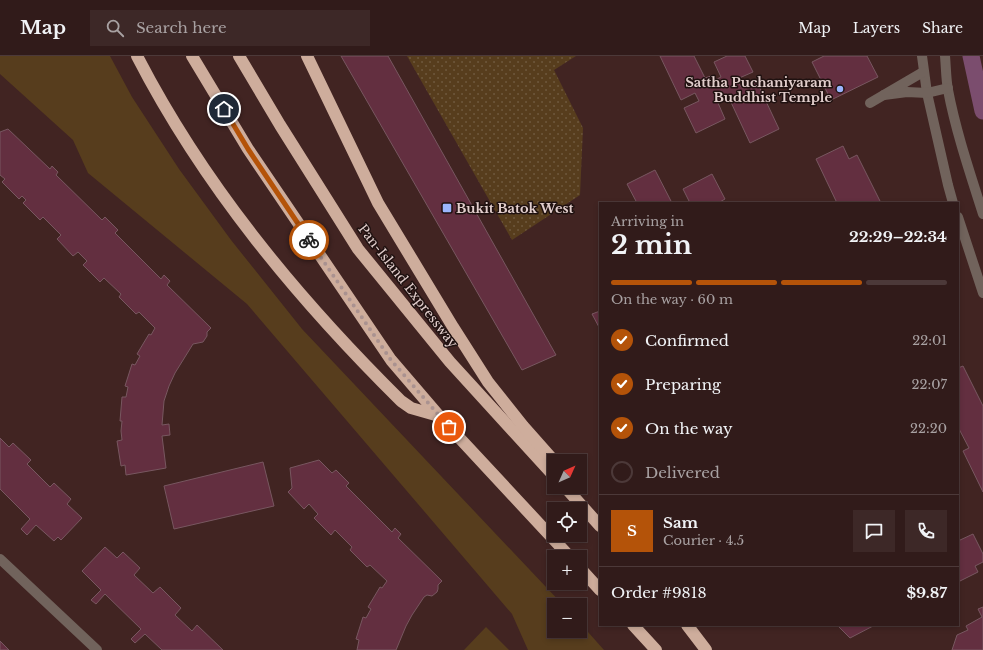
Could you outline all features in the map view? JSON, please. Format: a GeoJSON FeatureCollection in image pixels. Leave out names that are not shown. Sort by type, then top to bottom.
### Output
{"type":"FeatureCollection","features":[{"type":"Feature","properties":{"kind":"highway"},"geometry":{"type":"LineString","coordinates":[[137,56],[201,165],[236,214],[300,295],[401,402],[411,408],[439,416]]}},
{"type":"Feature","properties":{"kind":"highway"},"geometry":{"type":"LineString","coordinates":[[192,56],[248,149],[391,360],[439,416],[563,550]]}},
{"type":"Feature","properties":{"kind":"highway","name":"Pan-Island Expressway"},"geometry":{"type":"LineString","coordinates":[[239,56],[280,125],[358,249],[450,362],[547,468]]}},
{"type":"Feature","properties":{"kind":"highway"},"geometry":{"type":"LineString","coordinates":[[307,56],[378,203],[452,327],[488,382],[548,454]]}},
{"type":"Feature","properties":{"kind":"highway"},"geometry":{"type":"LineString","coordinates":[[571,494],[599,525]]}},
{"type":"Feature","properties":{"kind":"highway"},"geometry":{"type":"LineString","coordinates":[[581,494],[588,512]]}},
{"type":"Feature","properties":{"kind":"highway"},"geometry":{"type":"LineString","coordinates":[[587,576],[599,589]]}},
{"type":"Feature","properties":{"kind":"highway"},"geometry":{"type":"LineString","coordinates":[[634,626],[656,650]]}},
{"type":"Feature","properties":{"kind":"highway"},"geometry":{"type":"LineString","coordinates":[[688,626],[706,650]]}},
{"type":"Feature","properties":{"kind":"street"},"geometry":{"type":"LineString","coordinates":[[922,56],[927,93],[953,202]]}},
{"type":"Feature","properties":{"kind":"street"},"geometry":{"type":"LineString","coordinates":[[945,56],[948,88],[953,115],[983,214]]}},
{"type":"Feature","properties":{"kind":"street"},"geometry":{"type":"LineString","coordinates":[[870,103],[923,72]]}},
{"type":"Feature","properties":{"kind":"street"},"geometry":{"type":"LineString","coordinates":[[884,95],[907,92],[927,93],[948,88]]}},
{"type":"Feature","properties":{"kind":"street"},"geometry":{"type":"LineString","coordinates":[[959,220],[983,293]]}},
{"type":"Feature","properties":{"kind":"street"},"geometry":{"type":"LineString","coordinates":[[0,559],[97,650]]}},
{"type":"Feature","properties":{"kind":"shaded area"},"geometry":{"type":"Polygon","coordinates":[[[0,56],[110,56],[132,97],[179,169],[231,240],[302,329],[547,588],[547,590],[556,598],[547,598],[547,638],[587,638],[587,631],[604,650],[528,650],[512,614],[247,304],[88,173],[73,140],[0,74],[0,56]]]}},
{"type":"Feature","properties":{"kind":"shaded area"},"geometry":{"type":"Polygon","coordinates":[[[407,56],[576,56],[554,70],[583,128],[580,195],[512,240],[407,56]]]}},
{"type":"Feature","properties":{"kind":"shaded area"},"geometry":{"type":"Polygon","coordinates":[[[486,627],[509,650],[464,650],[486,627]]]}},
{"type":"Feature","properties":{"kind":"building"},"geometry":{"type":"Polygon","coordinates":[[[341,56],[388,56],[556,355],[522,370],[341,56]]]}},
{"type":"Feature","properties":{"kind":"building"},"geometry":{"type":"Polygon","coordinates":[[[660,56],[694,56],[705,78],[711,76],[713,81],[721,77],[714,62],[727,56],[745,56],[753,72],[737,79],[741,87],[756,80],[779,129],[750,143],[729,98],[718,103],[725,119],[696,133],[684,108],[699,101],[695,93],[681,100],[660,56]]]}},
{"type":"Feature","properties":{"kind":"building","name":"Sattha Puchaniyaram Buddhist Temple"},"geometry":{"type":"Polygon","coordinates":[[[824,56],[867,56],[878,77],[831,100],[812,62],[824,56]]]}},
{"type":"Feature","properties":{"kind":"building"},"geometry":{"type":"Polygon","coordinates":[[[8,129],[50,169],[52,166],[58,172],[56,175],[102,220],[105,217],[118,230],[115,233],[161,279],[164,275],[170,281],[167,285],[211,328],[207,332],[207,336],[203,342],[193,344],[175,373],[164,401],[162,425],[169,424],[170,435],[162,436],[166,468],[126,475],[125,465],[121,466],[117,441],[122,440],[122,421],[120,421],[122,397],[126,397],[128,387],[125,386],[132,364],[135,365],[140,356],[137,354],[149,334],[151,335],[155,328],[139,312],[136,314],[119,297],[121,294],[104,278],[100,282],[83,265],[87,261],[78,252],[73,256],[57,239],[61,235],[43,217],[40,220],[23,203],[26,200],[22,196],[19,199],[2,182],[5,179],[0,175],[0,132],[8,129]]]}},
{"type":"Feature","properties":{"kind":"building"},"geometry":{"type":"Polygon","coordinates":[[[843,146],[849,159],[857,155],[880,202],[837,202],[816,159],[843,146]]]}},
{"type":"Feature","properties":{"kind":"building"},"geometry":{"type":"Polygon","coordinates":[[[655,170],[671,202],[636,202],[627,184],[655,170]]]}},
{"type":"Feature","properties":{"kind":"building"},"geometry":{"type":"Polygon","coordinates":[[[712,174],[725,199],[720,202],[690,202],[683,189],[712,174]]]}},
{"type":"Feature","properties":{"kind":"building"},"geometry":{"type":"Polygon","coordinates":[[[599,311],[599,327],[592,314],[599,311]]]}},
{"type":"Feature","properties":{"kind":"building"},"geometry":{"type":"Polygon","coordinates":[[[963,366],[983,406],[983,492],[963,451],[969,448],[959,429],[959,368],[963,366]]]}},
{"type":"Feature","properties":{"kind":"building"},"geometry":{"type":"Polygon","coordinates":[[[0,438],[9,447],[13,443],[31,460],[27,464],[50,487],[54,483],[71,499],[67,504],[82,518],[61,540],[58,537],[54,541],[36,525],[27,535],[21,529],[30,519],[0,489],[0,438]]]}},
{"type":"Feature","properties":{"kind":"building"},"geometry":{"type":"Polygon","coordinates":[[[319,460],[332,473],[336,470],[349,483],[346,486],[392,532],[395,528],[401,534],[398,538],[442,581],[438,585],[437,592],[432,596],[427,595],[424,597],[412,615],[396,650],[357,650],[359,640],[356,639],[363,617],[366,618],[371,609],[368,607],[380,587],[382,588],[387,581],[370,565],[367,567],[350,550],[352,547],[335,530],[331,535],[314,518],[318,514],[309,504],[304,509],[288,492],[292,488],[290,468],[319,460]]]}},
{"type":"Feature","properties":{"kind":"building"},"geometry":{"type":"Polygon","coordinates":[[[263,462],[274,506],[174,529],[164,486],[263,462]]]}},
{"type":"Feature","properties":{"kind":"building"},"geometry":{"type":"Polygon","coordinates":[[[973,534],[983,554],[983,562],[975,566],[978,572],[959,582],[959,541],[973,534]]]}},
{"type":"Feature","properties":{"kind":"building"},"geometry":{"type":"Polygon","coordinates":[[[105,547],[117,558],[123,552],[140,568],[134,575],[153,593],[160,587],[181,608],[175,615],[192,631],[197,625],[223,650],[162,650],[145,634],[135,643],[131,639],[141,629],[105,594],[96,604],[91,600],[101,590],[82,571],[105,547]]]}},
{"type":"Feature","properties":{"kind":"building"},"geometry":{"type":"Polygon","coordinates":[[[983,607],[983,650],[952,650],[957,635],[968,630],[966,626],[982,617],[978,609],[983,607]]]}},
{"type":"Feature","properties":{"kind":"building"},"geometry":{"type":"Polygon","coordinates":[[[838,626],[873,626],[850,638],[838,626]]]}},
{"type":"Feature","properties":{"kind":"building"},"geometry":{"type":"Polygon","coordinates":[[[0,641],[9,650],[0,650],[0,641]]]}},
{"type":"Feature","properties":{"kind":"waterway"},"geometry":{"type":"LineString","coordinates":[[971,56],[983,111]]}},
{"type":"Feature","properties":{"kind":"way so far"},"geometry":{"type":"LineString","coordinates":[[309,240],[391,360],[449,427]]}},
{"type":"Feature","properties":{"kind":"place","name":"Sattha Puchaniyaram Buddhist Temple"},"geometry":{"type":"Point","coordinates":[840,89]}},
{"type":"Feature","properties":{"kind":"place","name":"Bukit Batok West"},"geometry":{"type":"Point","coordinates":[447,208]}},
{"type":"Feature","properties":{"kind":"route"},"geometry":{"type":"LineString","coordinates":[[224,109],[248,149],[309,240]]}}]}
